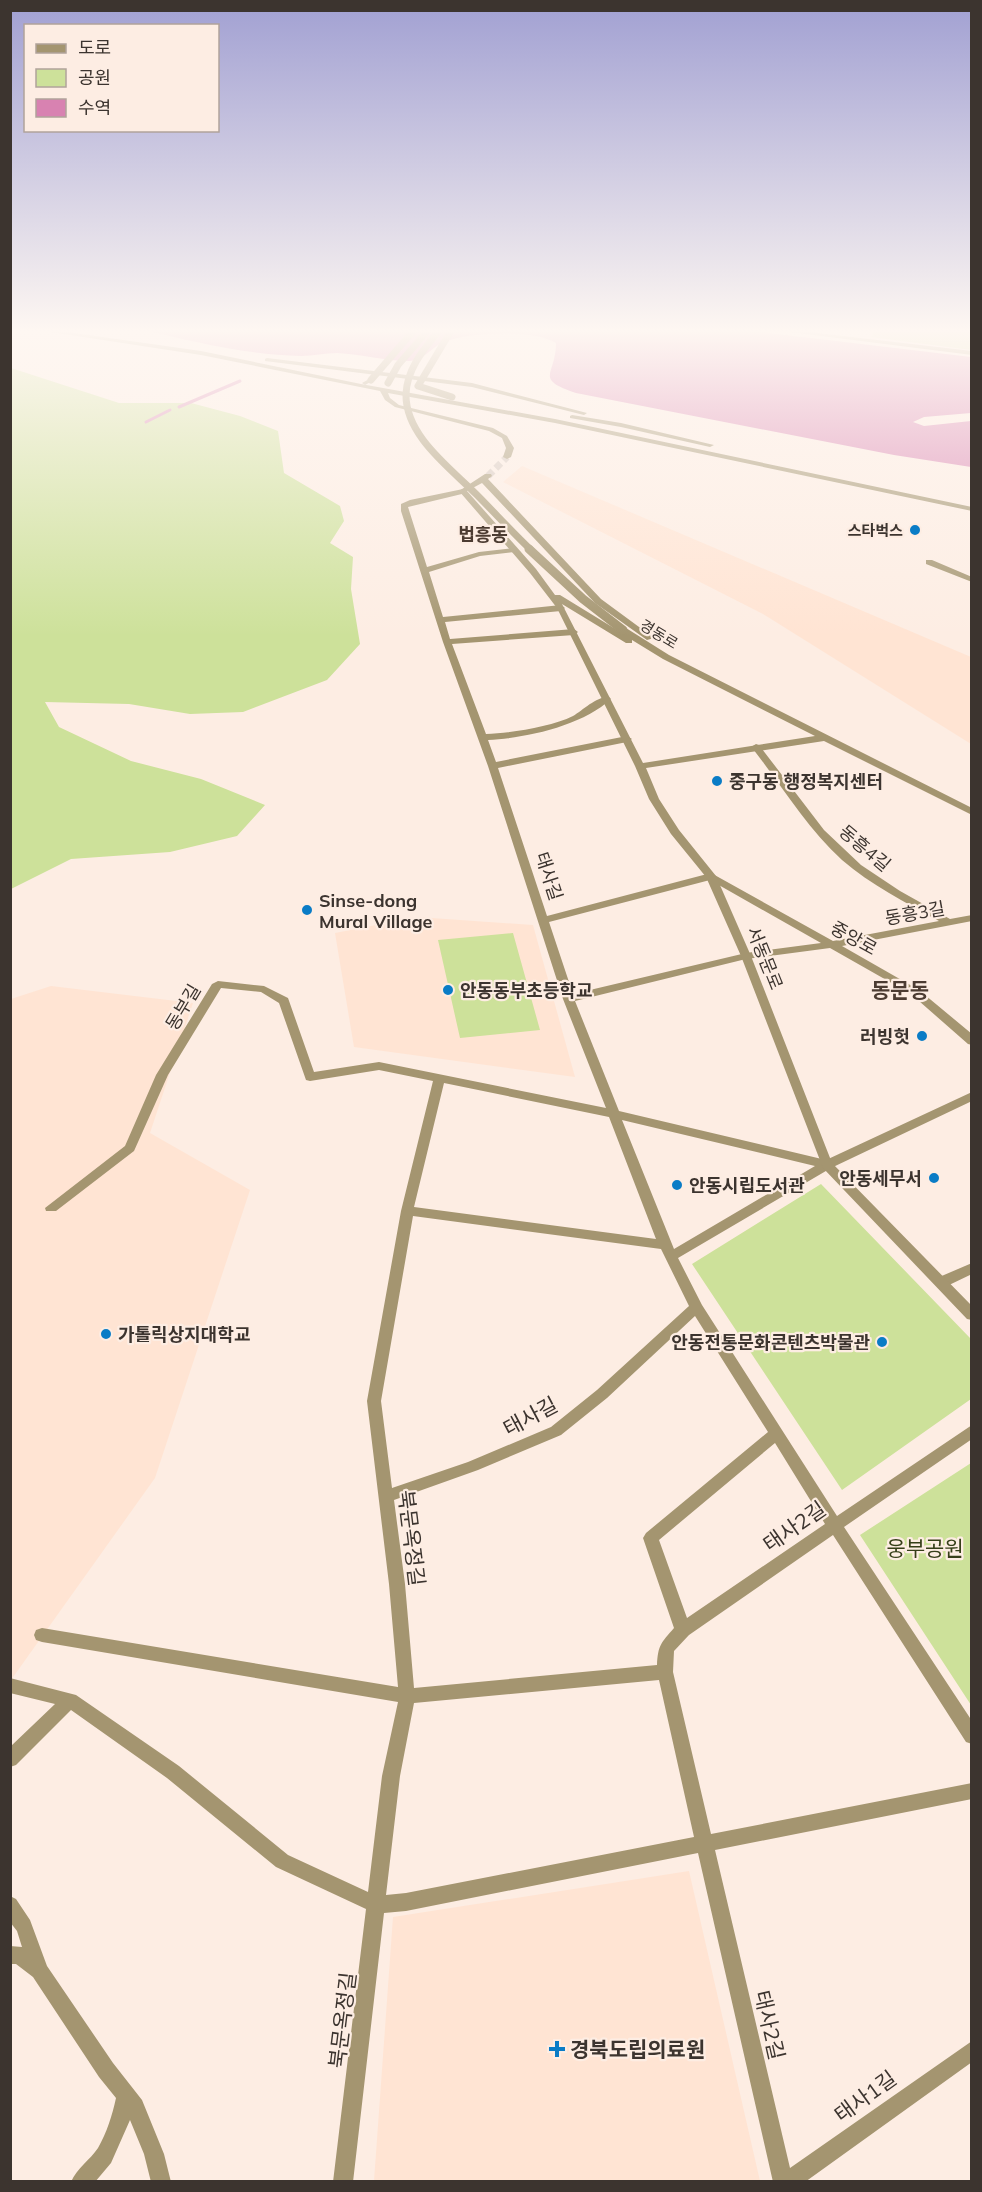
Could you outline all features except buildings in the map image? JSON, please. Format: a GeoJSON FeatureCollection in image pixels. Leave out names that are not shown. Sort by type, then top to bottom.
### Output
{"type":"FeatureCollection","features":[{"type":"Feature","properties":{"kind":"street","name":"경동로"},"geometry":{"type":"LineString","coordinates":[[419,431],[439,456],[572,591],[623,630],[972,812]]}},
{"type":"Feature","properties":{"kind":"street"},"geometry":{"type":"LineString","coordinates":[[495,431],[506,437],[510,448],[507,457]]}},
{"type":"Feature","properties":{"kind":"street"},"geometry":{"type":"LineString","coordinates":[[604,431],[972,509]]}},
{"type":"Feature","properties":{"kind":"street"},"geometry":{"type":"LineString","coordinates":[[650,431],[972,502]]}},
{"type":"Feature","properties":{"kind":"street"},"geometry":{"type":"LineString","coordinates":[[486,478],[598,601],[670,655],[605,628],[551,593],[463,491],[486,478]]}},
{"type":"Feature","properties":{"kind":"street","name":"태사길"},"geometry":{"type":"LineString","coordinates":[[463,491],[404,506],[447,642],[493,766],[569,999],[668,1251],[696,1307],[972,1736]]}},
{"type":"Feature","properties":{"kind":"street"},"geometry":{"type":"LineString","coordinates":[[424,571],[479,554],[514,550]]}},
{"type":"Feature","properties":{"kind":"street"},"geometry":{"type":"LineString","coordinates":[[929,562],[972,580]]}},
{"type":"Feature","properties":{"kind":"street","name":"서동문로"},"geometry":{"type":"LineString","coordinates":[[551,593],[574,632],[654,799],[675,832],[711,876],[746,956],[827,1165],[972,1315]]}},
{"type":"Feature","properties":{"kind":"street"},"geometry":{"type":"LineString","coordinates":[[440,620],[561,608]]}},
{"type":"Feature","properties":{"kind":"street"},"geometry":{"type":"LineString","coordinates":[[447,642],[574,632]]}},
{"type":"Feature","properties":{"kind":"street"},"geometry":{"type":"LineString","coordinates":[[483,737],[512,736],[574,719],[606,699]]}},
{"type":"Feature","properties":{"kind":"street","name":"경동로"},"geometry":{"type":"LineString","coordinates":[[828,735],[972,802]]}},
{"type":"Feature","properties":{"kind":"street"},"geometry":{"type":"LineString","coordinates":[[640,766],[828,735]]}},
{"type":"Feature","properties":{"kind":"street"},"geometry":{"type":"LineString","coordinates":[[493,766],[627,739]]}},
{"type":"Feature","properties":{"kind":"street","name":"동흥4길"},"geometry":{"type":"LineString","coordinates":[[756,747],[825,836],[846,858],[887,888],[950,923]]}},
{"type":"Feature","properties":{"kind":"street"},"geometry":{"type":"LineString","coordinates":[[543,920],[711,876]]}},
{"type":"Feature","properties":{"kind":"street","name":"중앙로"},"geometry":{"type":"LineString","coordinates":[[711,876],[915,992],[972,1041]]}},
{"type":"Feature","properties":{"kind":"street","name":"동흥3길"},"geometry":{"type":"LineString","coordinates":[[746,956],[829,945],[972,918]]}},
{"type":"Feature","properties":{"kind":"street"},"geometry":{"type":"LineString","coordinates":[[569,999],[746,956]]}},
{"type":"Feature","properties":{"kind":"street","name":"동부길"},"geometry":{"type":"LineString","coordinates":[[51,1208],[130,1148],[162,1075],[218,984],[264,989],[284,1001],[310,1077],[379,1066],[439,1079]]}},
{"type":"Feature","properties":{"kind":"street"},"geometry":{"type":"LineString","coordinates":[[439,1079],[613,1114],[827,1165]]}},
{"type":"Feature","properties":{"kind":"street","name":"북문옥정길"},"geometry":{"type":"LineString","coordinates":[[343,2181],[391,1776],[407,1696],[374,1401],[407,1211],[439,1079]]}},
{"type":"Feature","properties":{"kind":"street"},"geometry":{"type":"LineString","coordinates":[[407,1211],[668,1251],[827,1165],[972,1096]]}},
{"type":"Feature","properties":{"kind":"street"},"geometry":{"type":"LineString","coordinates":[[942,1282],[972,1268]]}},
{"type":"Feature","properties":{"kind":"street","name":"태사길"},"geometry":{"type":"LineString","coordinates":[[385,1497],[472,1466],[556,1431],[602,1394],[696,1307]]}},
{"type":"Feature","properties":{"kind":"street","name":"태사2길"},"geometry":{"type":"LineString","coordinates":[[785,2181],[665,1672],[666,1648],[683,1630],[972,1431]]}},
{"type":"Feature","properties":{"kind":"street"},"geometry":{"type":"LineString","coordinates":[[683,1630],[651,1538],[777,1434]]}},
{"type":"Feature","properties":{"kind":"street"},"geometry":{"type":"LineString","coordinates":[[42,1635],[407,1696],[665,1672]]}},
{"type":"Feature","properties":{"kind":"street"},"geometry":{"type":"LineString","coordinates":[[10,1685],[70,1700],[173,1772],[282,1861],[377,1905],[406,1902],[972,1791]]}},
{"type":"Feature","properties":{"kind":"street"},"geometry":{"type":"LineString","coordinates":[[10,1760],[70,1700]]}},
{"type":"Feature","properties":{"kind":"street"},"geometry":{"type":"LineString","coordinates":[[10,1905],[24,1926],[40,1971],[106,2070],[135,2107],[154,2154],[161,2181]]}},
{"type":"Feature","properties":{"kind":"street"},"geometry":{"type":"LineString","coordinates":[[10,1955],[19,1955],[40,1971]]}},
{"type":"Feature","properties":{"kind":"street","name":"태사1길"},"geometry":{"type":"LineString","coordinates":[[785,2181],[972,2050]]}},
{"type":"Feature","properties":{"kind":"street"},"geometry":{"type":"LineString","coordinates":[[81,2181],[104,2157],[119,2126],[126,2096]]}},
{"type":"Feature","properties":{"kind":"shaded area"},"geometry":{"type":"Polygon","coordinates":[[[522,466],[971,657],[971,744],[763,614],[503,482],[522,466]]]}},
{"type":"Feature","properties":{"kind":"shaded area","name":"안동동부초등학교"},"geometry":{"type":"Polygon","coordinates":[[[417,917],[533,925],[575,1077],[354,1047],[335,933],[417,917]]]}},
{"type":"Feature","properties":{"kind":"shaded area","name":"가톨릭상지대학교"},"geometry":{"type":"Polygon","coordinates":[[[51,986],[193,1003],[150,1133],[250,1190],[155,1478],[11,1680],[11,999],[51,986]]]}},
{"type":"Feature","properties":{"kind":"shaded area","name":"경북도립의료원"},"geometry":{"type":"Polygon","coordinates":[[[689,1871],[760,2181],[374,2181],[393,1917],[689,1871]]]}},
{"type":"Feature","properties":{"kind":"green space"},"geometry":{"type":"Polygon","coordinates":[[[11,431],[278,431],[284,473],[340,506],[344,521],[330,543],[353,557],[351,589],[360,644],[327,680],[243,712],[190,714],[129,704],[45,702],[59,727],[131,761],[201,779],[265,805],[237,836],[170,852],[71,859],[11,889],[11,431]]]}},
{"type":"Feature","properties":{"kind":"green space"},"geometry":{"type":"Polygon","coordinates":[[[513,933],[540,1030],[460,1038],[438,940],[513,933]]]}},
{"type":"Feature","properties":{"kind":"green space"},"geometry":{"type":"Polygon","coordinates":[[[821,1184],[971,1339],[971,1399],[842,1490],[692,1264],[821,1184]]]}},
{"type":"Feature","properties":{"kind":"green space","name":"웅부공원"},"geometry":{"type":"Polygon","coordinates":[[[971,1463],[971,1705],[860,1535],[971,1463]]]}},
{"type":"Feature","properties":{"kind":"water"},"geometry":{"type":"Polygon","coordinates":[[[772,431],[971,431],[971,467],[894,455],[772,431]]]}},
{"type":"Feature","properties":{"kind":"tunnel"},"geometry":{"type":"LineString","coordinates":[[488,476],[507,457]]}},
{"type":"Feature","properties":{"kind":"place","name":"스타벅스"},"geometry":{"type":"Point","coordinates":[915,530]}},
{"type":"Feature","properties":{"kind":"place","name":"중구동 행정복지센터"},"geometry":{"type":"Point","coordinates":[717,781]}},
{"type":"Feature","properties":{"kind":"place","name":"Sinse-dong Mural Village"},"geometry":{"type":"Point","coordinates":[307,910]}},
{"type":"Feature","properties":{"kind":"place","name":"안동동부초등학교"},"geometry":{"type":"Point","coordinates":[448,990]}},
{"type":"Feature","properties":{"kind":"place","name":"러빙헛"},"geometry":{"type":"Point","coordinates":[922,1036]}},
{"type":"Feature","properties":{"kind":"place","name":"안동세무서"},"geometry":{"type":"Point","coordinates":[934,1178]}},
{"type":"Feature","properties":{"kind":"place","name":"안동시립도서관"},"geometry":{"type":"Point","coordinates":[677,1185]}},
{"type":"Feature","properties":{"kind":"place","name":"가톨릭상지대학교"},"geometry":{"type":"Point","coordinates":[106,1334]}},
{"type":"Feature","properties":{"kind":"place","name":"안동전통문화콘텐츠박물관"},"geometry":{"type":"Point","coordinates":[882,1342]}},
{"type":"Feature","properties":{"kind":"place","name":"경북도립의료원"},"geometry":{"type":"Point","coordinates":[557,2049]}},
{"type":"Feature","properties":{"kind":"district","name":"법흥동"},"geometry":{"type":"Point","coordinates":[483,534]}},
{"type":"Feature","properties":{"kind":"district","name":"동문동"},"geometry":{"type":"Point","coordinates":[900,990]}}]}
